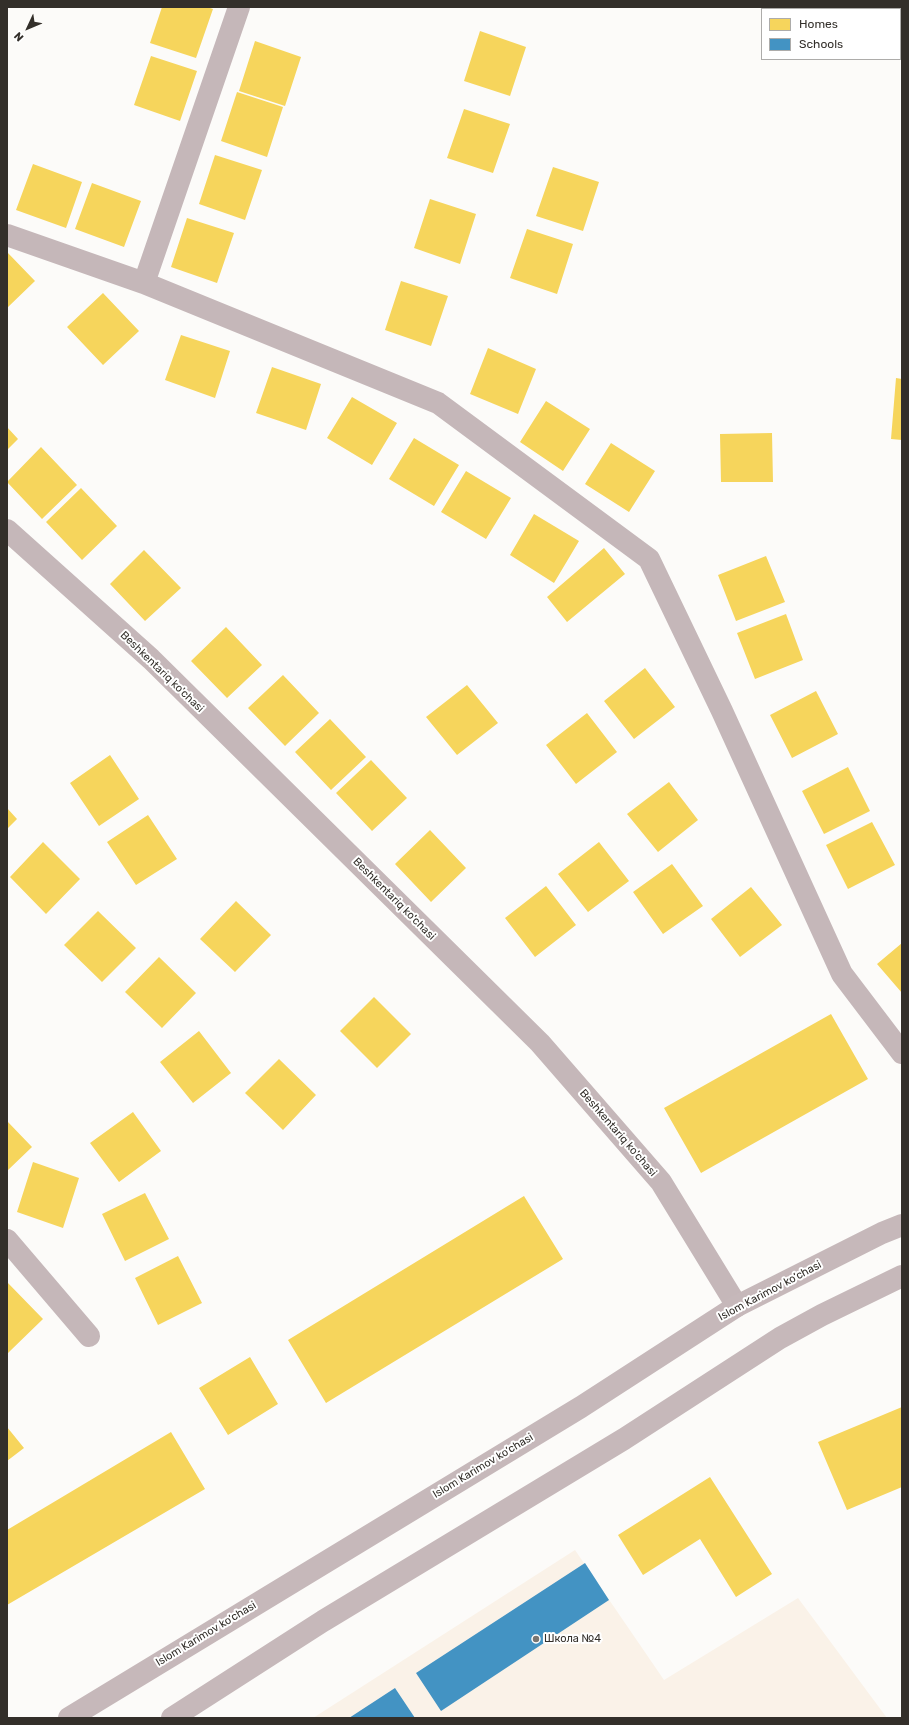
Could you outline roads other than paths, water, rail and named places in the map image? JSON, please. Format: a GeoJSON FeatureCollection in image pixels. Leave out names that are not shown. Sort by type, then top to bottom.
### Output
{"type":"FeatureCollection","features":[{"type":"Feature","properties":{"kind":"main road","name":"Islom Karimov ko‘chasi"},"geometry":{"type":"LineString","coordinates":[[69,1718],[581,1407],[737,1306],[882,1233],[902,1225]]}},
{"type":"Feature","properties":{"kind":"main road"},"geometry":{"type":"LineString","coordinates":[[172,1718],[330,1617],[624,1439],[780,1338],[822,1315],[902,1276]]}},
{"type":"Feature","properties":{"kind":"street"},"geometry":{"type":"LineString","coordinates":[[144,283],[239,7]]}},
{"type":"Feature","properties":{"kind":"street"},"geometry":{"type":"LineString","coordinates":[[7,235],[144,283],[438,403],[649,559],[722,711],[842,974],[902,1053]]}},
{"type":"Feature","properties":{"kind":"street","name":"Beshkentariq ko'chasi"},"geometry":{"type":"LineString","coordinates":[[7,530],[150,660],[540,1043],[661,1182],[737,1306]]}},
{"type":"Feature","properties":{"kind":"street"},"geometry":{"type":"LineString","coordinates":[[7,1240],[89,1336]]}},
{"type":"Feature","properties":{"kind":"place","name":"Школа №4"},"geometry":{"type":"Point","coordinates":[536,1639]}}]}
